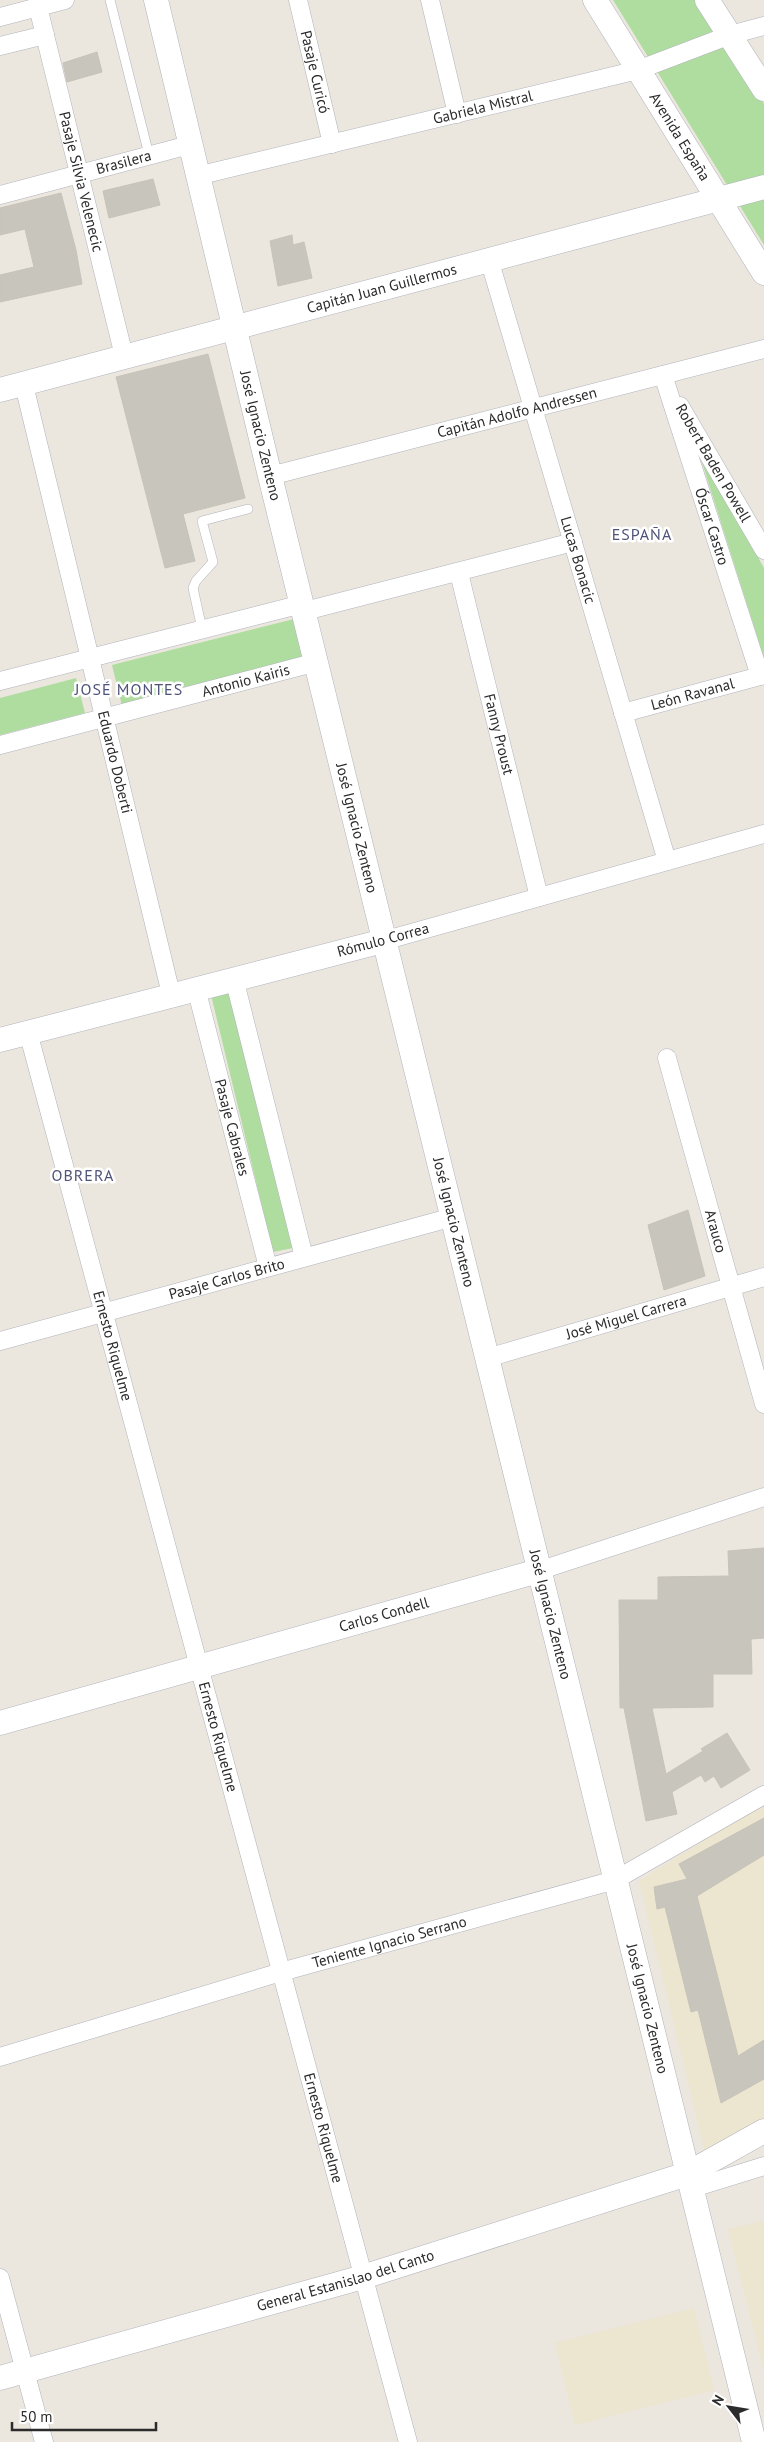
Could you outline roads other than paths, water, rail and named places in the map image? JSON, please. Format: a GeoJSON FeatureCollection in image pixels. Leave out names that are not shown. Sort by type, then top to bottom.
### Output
{"type":"FeatureCollection","features":[{"type":"Feature","properties":{"kind":"street"},"geometry":{"type":"LineString","coordinates":[[0,18],[65,0]]}},
{"type":"Feature","properties":{"kind":"street","name":"José Ignacio Zenteno"},"geometry":{"type":"LineString","coordinates":[[156,0],[189,145],[304,607],[383,940],[754,2442]]}},
{"type":"Feature","properties":{"kind":"street","name":"Pasaje Curicó"},"geometry":{"type":"LineString","coordinates":[[298,0],[332,144]]}},
{"type":"Feature","properties":{"kind":"street"},"geometry":{"type":"LineString","coordinates":[[430,0],[457,114]]}},
{"type":"Feature","properties":{"kind":"street","name":"Avenida España"},"geometry":{"type":"LineString","coordinates":[[595,0],[764,274]]}},
{"type":"Feature","properties":{"kind":"street"},"geometry":{"type":"LineString","coordinates":[[707,0],[764,89]]}},
{"type":"Feature","properties":{"kind":"street","name":"Pasaje Silvia Velenecic"},"geometry":{"type":"LineString","coordinates":[[38,7],[124,356]]}},
{"type":"Feature","properties":{"kind":"street","name":"Gabriela Mistral"},"geometry":{"type":"LineString","coordinates":[[197,176],[638,70],[730,35],[764,26]]}},
{"type":"Feature","properties":{"kind":"street"},"geometry":{"type":"LineString","coordinates":[[0,46],[45,34]]}},
{"type":"Feature","properties":{"kind":"street","name":"Brasilera"},"geometry":{"type":"LineString","coordinates":[[0,195],[189,145]]}},
{"type":"Feature","properties":{"kind":"street","name":"Capitán Juan Guillermos"},"geometry":{"type":"LineString","coordinates":[[0,390],[764,187]]}},
{"type":"Feature","properties":{"kind":"street","name":"Lucas Bonacic"},"geometry":{"type":"LineString","coordinates":[[489,259],[667,861]]}},
{"type":"Feature","properties":{"kind":"street","name":"Capitán Adolfo Andressen"},"geometry":{"type":"LineString","coordinates":[[270,476],[764,349]]}},
{"type":"Feature","properties":{"kind":"street","name":"Robert Baden Powell"},"geometry":{"type":"LineString","coordinates":[[663,375],[764,550]]}},
{"type":"Feature","properties":{"kind":"street","name":"Óscar Castro"},"geometry":{"type":"LineString","coordinates":[[663,375],[762,675]]}},
{"type":"Feature","properties":{"kind":"street","name":"Eduardo Doberti"},"geometry":{"type":"LineString","coordinates":[[24,385],[171,994]]}},
{"type":"Feature","properties":{"kind":"street"},"geometry":{"type":"LineString","coordinates":[[0,682],[202,629],[459,573],[572,542]]}},
{"type":"Feature","properties":{"kind":"street","name":"Fanny Proust"},"geometry":{"type":"LineString","coordinates":[[459,573],[539,897]]}},
{"type":"Feature","properties":{"kind":"street","name":"Antonio Kairis"},"geometry":{"type":"LineString","coordinates":[[0,745],[317,662]]}},
{"type":"Feature","properties":{"kind":"street","name":"León Ravanal"},"geometry":{"type":"LineString","coordinates":[[623,713],[762,675]]}},
{"type":"Feature","properties":{"kind":"street","name":"Rómulo Correa"},"geometry":{"type":"LineString","coordinates":[[0,1040],[383,940],[764,834]]}},
{"type":"Feature","properties":{"kind":"street"},"geometry":{"type":"LineString","coordinates":[[234,978],[304,1257]]}},
{"type":"Feature","properties":{"kind":"street","name":"Pasaje Cabrales"},"geometry":{"type":"LineString","coordinates":[[196,988],[268,1268]]}},
{"type":"Feature","properties":{"kind":"street","name":"Ernesto Riquelme"},"geometry":{"type":"LineString","coordinates":[[28,1032],[408,2442]]}},
{"type":"Feature","properties":{"kind":"street","name":"Arauco"},"geometry":{"type":"LineString","coordinates":[[667,1058],[764,1404]]}},
{"type":"Feature","properties":{"kind":"street","name":"Pasaje Carlos Brito"},"geometry":{"type":"LineString","coordinates":[[0,1341],[452,1217]]}},
{"type":"Feature","properties":{"kind":"street","name":"José Miguel Carrera"},"geometry":{"type":"LineString","coordinates":[[487,1358],[764,1277]]}},
{"type":"Feature","properties":{"kind":"street","name":"Carlos Condell"},"geometry":{"type":"LineString","coordinates":[[0,1724],[538,1571],[764,1497]]}},
{"type":"Feature","properties":{"kind":"street","name":"Teniente Ignacio Serrano"},"geometry":{"type":"LineString","coordinates":[[0,2057],[281,1972],[615,1880],[764,1795]]}},
{"type":"Feature","properties":{"kind":"street","name":"General Estanislao del Canto"},"geometry":{"type":"LineString","coordinates":[[0,2378],[363,2277],[689,2181],[764,2131]]}},
{"type":"Feature","properties":{"kind":"street"},"geometry":{"type":"LineString","coordinates":[[689,2181],[764,2166]]}},
{"type":"Feature","properties":{"kind":"street"},"geometry":{"type":"LineString","coordinates":[[0,2278],[44,2442]]}},
{"type":"Feature","properties":{"kind":"lane"},"geometry":{"type":"LineString","coordinates":[[110,0],[149,155]]}},
{"type":"Feature","properties":{"kind":"lane"},"geometry":{"type":"LineString","coordinates":[[202,629],[193,588],[196,581],[213,562],[202,521],[248,509]]}},
{"type":"Feature","properties":{"kind":"district","name":"ESPAÑA"},"geometry":{"type":"Point","coordinates":[642,534]}},
{"type":"Feature","properties":{"kind":"district","name":"JOSÉ MONTES"},"geometry":{"type":"Point","coordinates":[129,689]}},
{"type":"Feature","properties":{"kind":"district","name":"OBRERA"},"geometry":{"type":"Point","coordinates":[83,1175]}}]}
